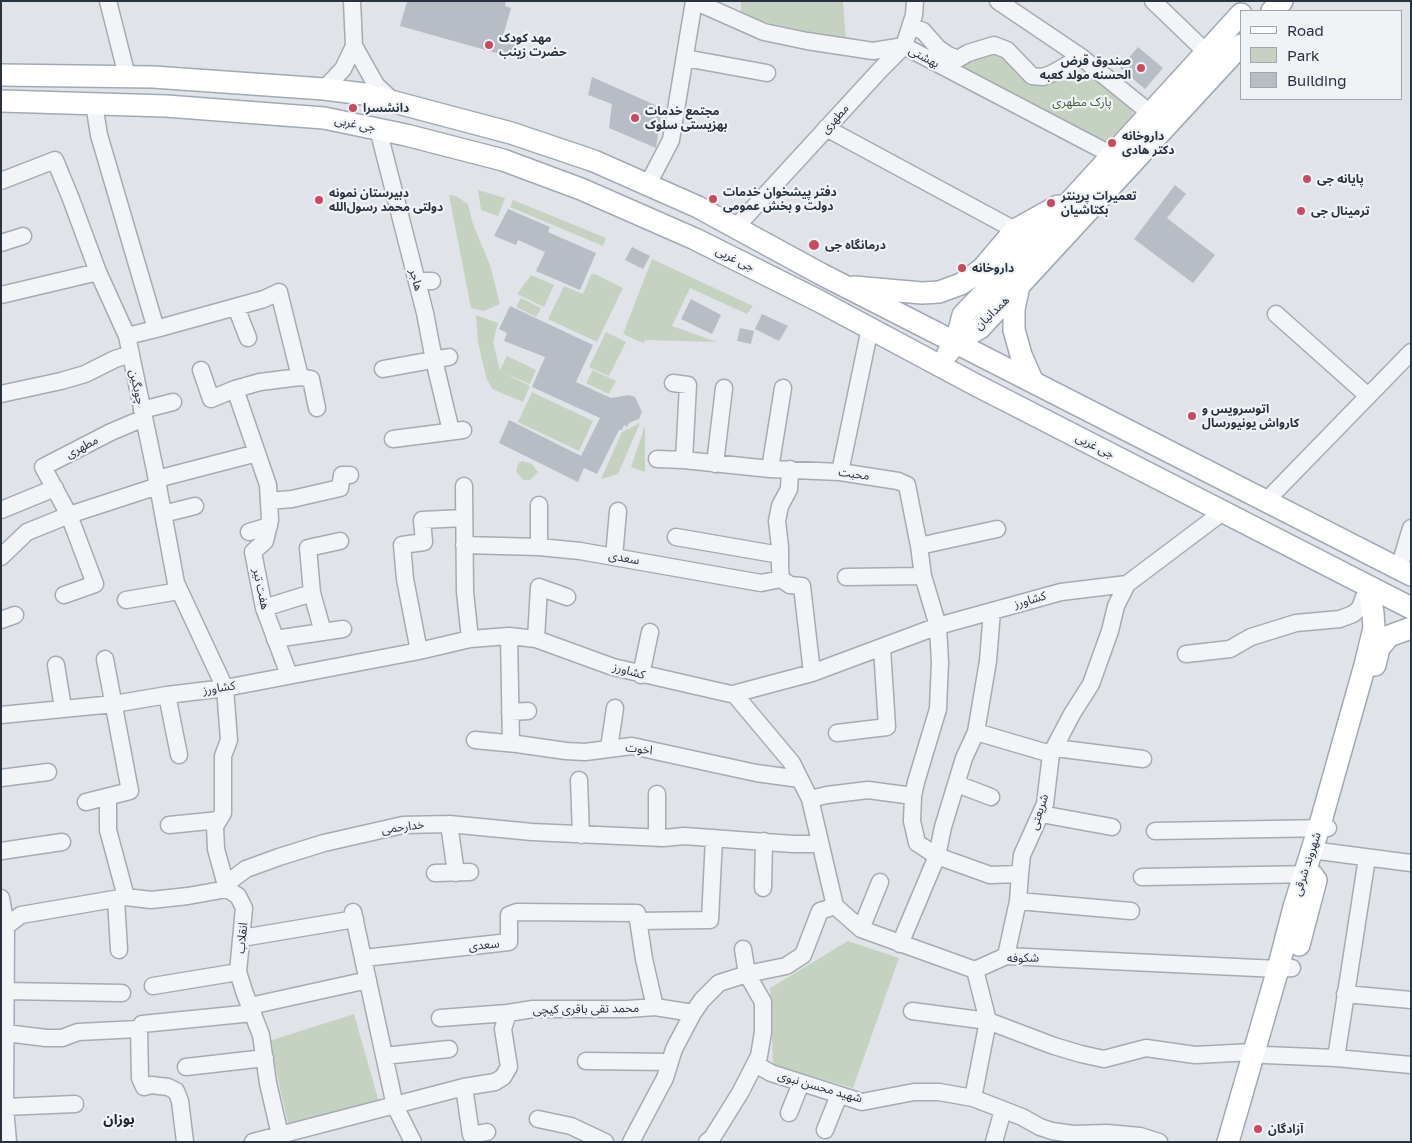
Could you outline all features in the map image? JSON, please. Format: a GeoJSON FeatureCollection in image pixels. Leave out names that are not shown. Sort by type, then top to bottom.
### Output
{"type":"FeatureCollection","features":[{"type":"Feature","properties":{"kind":"main road"},"geometry":{"type":"LineString","coordinates":[[1273,10],[1282,1]]}},
{"type":"Feature","properties":{"kind":"main road","name":"همدانیان"},"geometry":{"type":"LineString","coordinates":[[956,342],[980,328],[1091,206],[1194,80],[1206,52],[1239,20]]}},
{"type":"Feature","properties":{"kind":"main road","name":"همدانیان"},"geometry":{"type":"LineString","coordinates":[[956,342],[963,315],[1150,113],[1240,46]]}},
{"type":"Feature","properties":{"kind":"main road"},"geometry":{"type":"LineString","coordinates":[[1,75],[153,77],[324,88],[364,94],[511,133],[594,161],[698,207],[847,287],[1267,500],[1407,567]]}},
{"type":"Feature","properties":{"kind":"main road","name":"جی غربی"},"geometry":{"type":"LineString","coordinates":[[1,101],[166,106],[324,118],[378,129],[504,160],[582,189],[695,239],[1411,608]]}},
{"type":"Feature","properties":{"kind":"main road"},"geometry":{"type":"LineString","coordinates":[[847,287],[922,293],[939,292],[961,284],[982,269],[1015,230],[1072,199]]}},
{"type":"Feature","properties":{"kind":"main road"},"geometry":{"type":"LineString","coordinates":[[1019,286],[1014,309],[1014,330],[1021,355],[1032,380]]}},
{"type":"Feature","properties":{"kind":"main road"},"geometry":{"type":"LineString","coordinates":[[940,366],[956,342]]}},
{"type":"Feature","properties":{"kind":"main road","name":"شهروند شرقی"},"geometry":{"type":"LineString","coordinates":[[1324,828],[1374,628],[1368,586]]}},
{"type":"Feature","properties":{"kind":"main road","name":"شهروند شرقی"},"geometry":{"type":"LineString","coordinates":[[1228,1142],[1259,1054],[1285,969],[1294,907],[1311,874],[1379,648],[1389,636],[1411,628]]}},
{"type":"Feature","properties":{"kind":"main road","name":"شهروند شرقی"},"geometry":{"type":"LineString","coordinates":[[1240,1142],[1259,1054]]}},
{"type":"Feature","properties":{"kind":"street"},"geometry":{"type":"LineString","coordinates":[[108,1],[128,76]]}},
{"type":"Feature","properties":{"kind":"street"},"geometry":{"type":"LineString","coordinates":[[352,1],[354,46],[376,85],[394,102]]}},
{"type":"Feature","properties":{"kind":"street"},"geometry":{"type":"LineString","coordinates":[[647,186],[671,140],[694,1]]}},
{"type":"Feature","properties":{"kind":"street","name":"بهشتی"},"geometry":{"type":"LineString","coordinates":[[694,1],[724,7],[764,32],[873,51],[904,46],[1112,155]]}},
{"type":"Feature","properties":{"kind":"street","name":"مطهری"},"geometry":{"type":"LineString","coordinates":[[736,227],[904,46],[914,15],[915,1]]}},
{"type":"Feature","properties":{"kind":"street"},"geometry":{"type":"LineString","coordinates":[[998,1],[1081,57],[1150,113]]}},
{"type":"Feature","properties":{"kind":"street"},"geometry":{"type":"LineString","coordinates":[[1153,1],[1206,52]]}},
{"type":"Feature","properties":{"kind":"street"},"geometry":{"type":"LineString","coordinates":[[911,26],[923,31],[948,56],[958,59],[968,53],[994,45],[1007,50],[1032,76],[1043,77],[1081,57]]}},
{"type":"Feature","properties":{"kind":"street"},"geometry":{"type":"LineString","coordinates":[[324,88],[343,69],[354,46]]}},
{"type":"Feature","properties":{"kind":"street"},"geometry":{"type":"LineString","coordinates":[[685,58],[767,73]]}},
{"type":"Feature","properties":{"kind":"street"},"geometry":{"type":"LineString","coordinates":[[94,104],[99,135],[156,329]]}},
{"type":"Feature","properties":{"kind":"street"},"geometry":{"type":"LineString","coordinates":[[826,128],[1015,230]]}},
{"type":"Feature","properties":{"kind":"street","name":"هاجر"},"geometry":{"type":"LineString","coordinates":[[378,129],[424,281],[425,312],[442,358],[457,430],[393,438]]}},
{"type":"Feature","properties":{"kind":"street","name":"چوبگین"},"geometry":{"type":"LineString","coordinates":[[1,181],[55,160],[98,272],[127,336],[176,583],[225,688]]}},
{"type":"Feature","properties":{"kind":"street"},"geometry":{"type":"LineString","coordinates":[[1,243],[23,236]]}},
{"type":"Feature","properties":{"kind":"street"},"geometry":{"type":"LineString","coordinates":[[1,295],[98,272]]}},
{"type":"Feature","properties":{"kind":"street"},"geometry":{"type":"LineString","coordinates":[[127,336],[264,299],[279,292],[300,377]]}},
{"type":"Feature","properties":{"kind":"street"},"geometry":{"type":"LineString","coordinates":[[236,307],[248,338]]}},
{"type":"Feature","properties":{"kind":"street"},"geometry":{"type":"LineString","coordinates":[[1276,314],[1368,396]]}},
{"type":"Feature","properties":{"kind":"street"},"geometry":{"type":"LineString","coordinates":[[840,472],[870,328]]}},
{"type":"Feature","properties":{"kind":"street"},"geometry":{"type":"LineString","coordinates":[[1267,500],[1411,352]]}},
{"type":"Feature","properties":{"kind":"street"},"geometry":{"type":"LineString","coordinates":[[1,394],[85,374],[115,359],[131,354]]}},
{"type":"Feature","properties":{"kind":"street"},"geometry":{"type":"LineString","coordinates":[[383,369],[442,358]]}},
{"type":"Feature","properties":{"kind":"street"},"geometry":{"type":"LineString","coordinates":[[201,370],[211,399],[235,389],[260,382],[300,377],[311,379],[317,408]]}},
{"type":"Feature","properties":{"kind":"street"},"geometry":{"type":"LineString","coordinates":[[674,383],[688,385],[684,460]]}},
{"type":"Feature","properties":{"kind":"street"},"geometry":{"type":"LineString","coordinates":[[715,464],[724,388]]}},
{"type":"Feature","properties":{"kind":"street"},"geometry":{"type":"LineString","coordinates":[[770,469],[783,388]]}},
{"type":"Feature","properties":{"kind":"street","name":"هفت تیر"},"geometry":{"type":"LineString","coordinates":[[235,389],[268,485],[270,520],[265,541],[253,552],[264,608],[289,675]]}},
{"type":"Feature","properties":{"kind":"street"},"geometry":{"type":"LineString","coordinates":[[143,414],[173,402]]}},
{"type":"Feature","properties":{"kind":"street","name":"مطهری"},"geometry":{"type":"LineString","coordinates":[[64,596],[95,584],[69,515],[43,467],[143,414]]}},
{"type":"Feature","properties":{"kind":"street"},"geometry":{"type":"LineString","coordinates":[[1,557],[27,532],[157,482],[257,453]]}},
{"type":"Feature","properties":{"kind":"street","name":"محبت"},"geometry":{"type":"LineString","coordinates":[[657,459],[770,469],[840,472],[898,481],[907,485],[923,576],[938,626],[940,662],[938,709],[913,796],[912,821],[917,843],[937,856]]}},
{"type":"Feature","properties":{"kind":"street"},"geometry":{"type":"LineString","coordinates":[[790,469],[788,489],[780,506],[777,521],[782,579],[790,585],[802,586],[812,673]]}},
{"type":"Feature","properties":{"kind":"street"},"geometry":{"type":"LineString","coordinates":[[269,501],[292,499],[340,488],[342,475],[350,475]]}},
{"type":"Feature","properties":{"kind":"street"},"geometry":{"type":"LineString","coordinates":[[464,486],[465,592],[470,639]]}},
{"type":"Feature","properties":{"kind":"street"},"geometry":{"type":"LineString","coordinates":[[1,510],[55,488]]}},
{"type":"Feature","properties":{"kind":"street"},"geometry":{"type":"LineString","coordinates":[[539,505],[539,547]]}},
{"type":"Feature","properties":{"kind":"street"},"geometry":{"type":"LineString","coordinates":[[163,514],[195,506]]}},
{"type":"Feature","properties":{"kind":"street"},"geometry":{"type":"LineString","coordinates":[[614,556],[618,511]]}},
{"type":"Feature","properties":{"kind":"street"},"geometry":{"type":"LineString","coordinates":[[1127,584],[1224,511]]}},
{"type":"Feature","properties":{"kind":"street"},"geometry":{"type":"LineString","coordinates":[[419,651],[405,579],[402,545],[424,542],[422,520],[464,518]]}},
{"type":"Feature","properties":{"kind":"street"},"geometry":{"type":"LineString","coordinates":[[249,532],[268,526]]}},
{"type":"Feature","properties":{"kind":"street"},"geometry":{"type":"LineString","coordinates":[[1407,567],[1411,528]]}},
{"type":"Feature","properties":{"kind":"street"},"geometry":{"type":"LineString","coordinates":[[919,546],[998,529]]}},
{"type":"Feature","properties":{"kind":"street"},"geometry":{"type":"LineString","coordinates":[[676,536],[780,555]]}},
{"type":"Feature","properties":{"kind":"street"},"geometry":{"type":"LineString","coordinates":[[323,632],[312,593],[308,548],[340,541]]}},
{"type":"Feature","properties":{"kind":"street","name":"سعدی"},"geometry":{"type":"LineString","coordinates":[[464,545],[539,547],[614,556],[761,583],[782,579]]}},
{"type":"Feature","properties":{"kind":"street"},"geometry":{"type":"LineString","coordinates":[[846,577],[923,576]]}},
{"type":"Feature","properties":{"kind":"street","name":"کشاورز"},"geometry":{"type":"LineString","coordinates":[[1,715],[114,704],[225,688],[419,651],[470,639],[509,636],[536,639],[613,667],[735,695],[812,673],[938,626],[1061,592],[1127,584]]}},
{"type":"Feature","properties":{"kind":"street","name":"شریعتی"},"geometry":{"type":"LineString","coordinates":[[1006,956],[1018,901],[1022,855],[1045,804],[1053,751],[1072,714],[1091,684],[1110,631],[1116,606],[1127,584]]}},
{"type":"Feature","properties":{"kind":"street"},"geometry":{"type":"LineString","coordinates":[[1186,654],[1230,649],[1251,637],[1296,623],[1340,619],[1353,614],[1360,608],[1368,586]]}},
{"type":"Feature","properties":{"kind":"street"},"geometry":{"type":"LineString","coordinates":[[536,639],[539,587],[567,596]]}},
{"type":"Feature","properties":{"kind":"street"},"geometry":{"type":"LineString","coordinates":[[126,600],[179,591]]}},
{"type":"Feature","properties":{"kind":"street"},"geometry":{"type":"LineString","coordinates":[[264,608],[312,593]]}},
{"type":"Feature","properties":{"kind":"street"},"geometry":{"type":"LineString","coordinates":[[900,944],[937,856],[943,827],[964,758],[976,732],[987,669],[992,611]]}},
{"type":"Feature","properties":{"kind":"street"},"geometry":{"type":"LineString","coordinates":[[276,640],[343,629]]}},
{"type":"Feature","properties":{"kind":"street"},"geometry":{"type":"LineString","coordinates":[[641,674],[650,632]]}},
{"type":"Feature","properties":{"kind":"street"},"geometry":{"type":"LineString","coordinates":[[509,636],[511,743]]}},
{"type":"Feature","properties":{"kind":"street"},"geometry":{"type":"LineString","coordinates":[[838,733],[887,727],[882,648]]}},
{"type":"Feature","properties":{"kind":"street"},"geometry":{"type":"LineString","coordinates":[[86,802],[130,792],[105,660]]}},
{"type":"Feature","properties":{"kind":"street"},"geometry":{"type":"LineString","coordinates":[[56,665],[63,708]]}},
{"type":"Feature","properties":{"kind":"street","name":"انقلاب"},"geometry":{"type":"LineString","coordinates":[[225,688],[229,740],[223,756],[223,813],[215,826],[216,849],[227,889],[238,896],[244,908],[238,972],[261,1035],[268,1083],[280,1135]]}},
{"type":"Feature","properties":{"kind":"street"},"geometry":{"type":"LineString","coordinates":[[167,695],[179,755]]}},
{"type":"Feature","properties":{"kind":"street"},"geometry":{"type":"LineString","coordinates":[[735,695],[792,763],[810,799],[835,906],[861,929],[975,970],[988,1021],[974,1098]]}},
{"type":"Feature","properties":{"kind":"street"},"geometry":{"type":"LineString","coordinates":[[609,748],[615,708]]}},
{"type":"Feature","properties":{"kind":"street"},"geometry":{"type":"LineString","coordinates":[[510,712],[528,711]]}},
{"type":"Feature","properties":{"kind":"street"},"geometry":{"type":"LineString","coordinates":[[976,732],[1053,751],[1143,759]]}},
{"type":"Feature","properties":{"kind":"street","name":"اخوت"},"geometry":{"type":"LineString","coordinates":[[475,740],[585,752],[632,746],[756,773],[800,779]]}},
{"type":"Feature","properties":{"kind":"street"},"geometry":{"type":"LineString","coordinates":[[1,778],[48,772]]}},
{"type":"Feature","properties":{"kind":"street"},"geometry":{"type":"LineString","coordinates":[[579,780],[581,835]]}},
{"type":"Feature","properties":{"kind":"street"},"geometry":{"type":"LineString","coordinates":[[956,784],[992,796]]}},
{"type":"Feature","properties":{"kind":"street"},"geometry":{"type":"LineString","coordinates":[[810,799],[868,790],[913,796]]}},
{"type":"Feature","properties":{"kind":"street"},"geometry":{"type":"LineString","coordinates":[[657,794],[657,838]]}},
{"type":"Feature","properties":{"kind":"street"},"geometry":{"type":"LineString","coordinates":[[108,797],[108,830],[121,898],[118,950]]}},
{"type":"Feature","properties":{"kind":"street"},"geometry":{"type":"LineString","coordinates":[[1041,814],[1112,827]]}},
{"type":"Feature","properties":{"kind":"street"},"geometry":{"type":"LineString","coordinates":[[169,825],[219,820]]}},
{"type":"Feature","properties":{"kind":"street"},"geometry":{"type":"LineString","coordinates":[[435,873],[463,872],[449,824]]}},
{"type":"Feature","properties":{"kind":"street","name":"خدارحمی"},"geometry":{"type":"LineString","coordinates":[[227,889],[230,881],[246,869],[324,843],[403,825],[449,824],[581,835],[657,838],[684,836],[820,844]]}},
{"type":"Feature","properties":{"kind":"street"},"geometry":{"type":"LineString","coordinates":[[1155,831],[1324,828]]}},
{"type":"Feature","properties":{"kind":"street"},"geometry":{"type":"LineString","coordinates":[[655,1007],[644,959],[638,917],[710,920],[714,838]]}},
{"type":"Feature","properties":{"kind":"street"},"geometry":{"type":"LineString","coordinates":[[1,851],[62,842]]}},
{"type":"Feature","properties":{"kind":"street"},"geometry":{"type":"LineString","coordinates":[[763,888],[764,842]]}},
{"type":"Feature","properties":{"kind":"street"},"geometry":{"type":"LineString","coordinates":[[1317,851],[1411,863]]}},
{"type":"Feature","properties":{"kind":"street"},"geometry":{"type":"LineString","coordinates":[[937,856],[990,875],[1020,874]]}},
{"type":"Feature","properties":{"kind":"street"},"geometry":{"type":"LineString","coordinates":[[1336,1058],[1367,858]]}},
{"type":"Feature","properties":{"kind":"street"},"geometry":{"type":"LineString","coordinates":[[1142,877],[1311,874]]}},
{"type":"Feature","properties":{"kind":"street"},"geometry":{"type":"LineString","coordinates":[[861,929],[880,882]]}},
{"type":"Feature","properties":{"kind":"street"},"geometry":{"type":"LineString","coordinates":[[4,926],[21,915],[121,898],[151,900],[227,889]]}},
{"type":"Feature","properties":{"kind":"street"},"geometry":{"type":"LineString","coordinates":[[1,898],[4,926],[6,1033],[3,1081],[8,1142]]}},
{"type":"Feature","properties":{"kind":"street"},"geometry":{"type":"LineString","coordinates":[[1018,901],[1131,911]]}},
{"type":"Feature","properties":{"kind":"street"},"geometry":{"type":"LineString","coordinates":[[631,1142],[665,1078],[674,1049],[702,1000],[719,983],[747,974],[786,966],[803,956],[820,911],[835,906]]}},
{"type":"Feature","properties":{"kind":"street","name":"سعدی"},"geometry":{"type":"LineString","coordinates":[[364,958],[509,942],[509,914],[516,912],[638,917]]}},
{"type":"Feature","properties":{"kind":"street"},"geometry":{"type":"LineString","coordinates":[[242,938],[354,915],[395,1106],[413,1142]]}},
{"type":"Feature","properties":{"kind":"street"},"geometry":{"type":"LineString","coordinates":[[707,1142],[712,1138],[732,1106],[759,1056],[763,1032],[763,1002],[747,974],[743,949]]}},
{"type":"Feature","properties":{"kind":"street","name":"شکوفه"},"geometry":{"type":"LineString","coordinates":[[975,970],[1006,956],[1285,969]]}},
{"type":"Feature","properties":{"kind":"street"},"geometry":{"type":"LineString","coordinates":[[154,986],[238,972]]}},
{"type":"Feature","properties":{"kind":"street"},"geometry":{"type":"LineString","coordinates":[[6,1033],[62,1038],[78,1032],[141,1026],[251,1009],[368,980]]}},
{"type":"Feature","properties":{"kind":"street"},"geometry":{"type":"LineString","coordinates":[[4,1002],[122,993]]}},
{"type":"Feature","properties":{"kind":"street"},"geometry":{"type":"LineString","coordinates":[[1345,994],[1411,1000]]}},
{"type":"Feature","properties":{"kind":"street","name":"محمد تقی باقری کیچی"},"geometry":{"type":"LineString","coordinates":[[440,1018],[508,1013],[533,1009],[628,1009],[655,1007],[693,1013]]}},
{"type":"Feature","properties":{"kind":"street"},"geometry":{"type":"LineString","coordinates":[[912,1011],[988,1021],[1054,1046],[1104,1059],[1146,1048],[1195,1055],[1259,1054],[1336,1058],[1411,1065]]}},
{"type":"Feature","properties":{"kind":"street"},"geometry":{"type":"LineString","coordinates":[[253,1142],[464,1087],[495,1082],[503,1077],[509,1067],[503,1029],[508,1013]]}},
{"type":"Feature","properties":{"kind":"street"},"geometry":{"type":"LineString","coordinates":[[141,1026],[140,1078],[144,1087],[152,1085],[168,1087],[176,1091],[180,1101],[185,1142]]}},
{"type":"Feature","properties":{"kind":"street"},"geometry":{"type":"LineString","coordinates":[[384,1056],[449,1049]]}},
{"type":"Feature","properties":{"kind":"street"},"geometry":{"type":"LineString","coordinates":[[186,1067],[265,1058]]}},
{"type":"Feature","properties":{"kind":"street"},"geometry":{"type":"LineString","coordinates":[[586,1061],[670,1062]]}},
{"type":"Feature","properties":{"kind":"street","name":"شهید محسن نبوی"},"geometry":{"type":"LineString","coordinates":[[755,1064],[771,1073],[862,1102],[914,1092],[938,1092],[974,1098],[1022,1117],[1040,1127],[1052,1130],[1074,1134],[1106,1133],[1140,1136],[1159,1142]]}},
{"type":"Feature","properties":{"kind":"street"},"geometry":{"type":"LineString","coordinates":[[789,1113],[801,1083]]}},
{"type":"Feature","properties":{"kind":"street"},"geometry":{"type":"LineString","coordinates":[[464,1087],[471,1135],[487,1132]]}},
{"type":"Feature","properties":{"kind":"street"},"geometry":{"type":"LineString","coordinates":[[825,1130],[839,1095]]}},
{"type":"Feature","properties":{"kind":"street"},"geometry":{"type":"LineString","coordinates":[[5,1107],[75,1104]]}},
{"type":"Feature","properties":{"kind":"street"},"geometry":{"type":"LineString","coordinates":[[994,1142],[1003,1110]]}},
{"type":"Feature","properties":{"kind":"street"},"geometry":{"type":"LineString","coordinates":[[538,1119],[571,1126],[605,1142]]}},
{"type":"Feature","properties":{"kind":"green space"},"geometry":{"type":"Polygon","coordinates":[[[741,1],[843,1],[846,40],[772,24],[741,14],[741,1]]]}},
{"type":"Feature","properties":{"kind":"green space","name":"پارک مطهری"},"geometry":{"type":"Polygon","coordinates":[[[987,52],[1001,53],[1015,67],[1084,72],[1119,95],[1134,114],[1106,144],[963,72],[968,58],[987,52]]]}},
{"type":"Feature","properties":{"kind":"green space"},"geometry":{"type":"Polygon","coordinates":[[[478,190],[505,198],[498,216],[481,210],[478,190]]]}},
{"type":"Feature","properties":{"kind":"green space"},"geometry":{"type":"Polygon","coordinates":[[[449,195],[456,196],[468,204],[473,224],[490,265],[500,304],[484,311],[471,308],[449,195]]]}},
{"type":"Feature","properties":{"kind":"green space"},"geometry":{"type":"Polygon","coordinates":[[[513,200],[606,238],[603,246],[510,207],[513,200]]]}},
{"type":"Feature","properties":{"kind":"green space"},"geometry":{"type":"Polygon","coordinates":[[[652,259],[753,306],[747,314],[690,288],[672,326],[717,342],[646,340],[643,343],[623,334],[652,259]]]}},
{"type":"Feature","properties":{"kind":"green space"},"geometry":{"type":"Polygon","coordinates":[[[595,274],[623,288],[597,342],[548,319],[564,286],[583,294],[591,275],[595,274]]]}},
{"type":"Feature","properties":{"kind":"green space"},"geometry":{"type":"Polygon","coordinates":[[[531,275],[554,285],[544,307],[517,294],[531,275]]]}},
{"type":"Feature","properties":{"kind":"green space"},"geometry":{"type":"Polygon","coordinates":[[[521,298],[541,308],[536,317],[516,307],[521,298]]]}},
{"type":"Feature","properties":{"kind":"green space"},"geometry":{"type":"Polygon","coordinates":[[[476,315],[498,323],[493,342],[500,370],[507,356],[536,370],[530,384],[502,372],[530,386],[523,402],[492,389],[486,377],[478,342],[476,315]]]}},
{"type":"Feature","properties":{"kind":"green space"},"geometry":{"type":"Polygon","coordinates":[[[606,332],[626,342],[609,376],[589,367],[606,332]]]}},
{"type":"Feature","properties":{"kind":"green space"},"geometry":{"type":"Polygon","coordinates":[[[593,370],[616,381],[609,394],[586,383],[593,370]]]}},
{"type":"Feature","properties":{"kind":"green space"},"geometry":{"type":"Polygon","coordinates":[[[532,392],[593,421],[579,451],[518,422],[532,392]]]}},
{"type":"Feature","properties":{"kind":"green space"},"geometry":{"type":"Polygon","coordinates":[[[640,423],[618,474],[601,479],[622,432],[640,423]]]}},
{"type":"Feature","properties":{"kind":"green space"},"geometry":{"type":"Polygon","coordinates":[[[645,426],[645,472],[631,467],[645,426]]]}},
{"type":"Feature","properties":{"kind":"green space"},"geometry":{"type":"Polygon","coordinates":[[[522,461],[532,464],[538,472],[530,480],[523,480],[516,471],[518,464],[522,461]]]}},
{"type":"Feature","properties":{"kind":"green space"},"geometry":{"type":"Polygon","coordinates":[[[848,941],[899,958],[853,1088],[773,1065],[770,988],[848,941]]]}},
{"type":"Feature","properties":{"kind":"green space"},"geometry":{"type":"Polygon","coordinates":[[[354,1014],[379,1102],[288,1123],[269,1041],[354,1014]]]}},
{"type":"Feature","properties":{"kind":"building"},"geometry":{"type":"Polygon","coordinates":[[[407,1],[506,1],[505,6],[511,8],[503,36],[519,40],[514,58],[400,26],[407,1]]]}},
{"type":"Feature","properties":{"kind":"building","name":"صندوق قرض الحسنه مولد کعبه"},"geometry":{"type":"Polygon","coordinates":[[[1138,47],[1163,68],[1145,89],[1120,68],[1138,47]]]}},
{"type":"Feature","properties":{"kind":"building","name":"مجتمع خدمات بهزیستی سلوک"},"geometry":{"type":"Polygon","coordinates":[[[592,77],[662,108],[656,148],[609,128],[612,104],[588,95],[592,77]]]}},
{"type":"Feature","properties":{"kind":"building"},"geometry":{"type":"Polygon","coordinates":[[[1175,185],[1186,194],[1167,218],[1215,255],[1193,283],[1134,239],[1175,185]]]}},
{"type":"Feature","properties":{"kind":"building"},"geometry":{"type":"Polygon","coordinates":[[[508,209],[550,227],[548,232],[596,253],[580,290],[536,271],[545,252],[518,240],[516,245],[494,236],[508,209]]]}},
{"type":"Feature","properties":{"kind":"building"},"geometry":{"type":"Polygon","coordinates":[[[632,247],[650,256],[643,269],[625,260],[632,247]]]}},
{"type":"Feature","properties":{"kind":"building"},"geometry":{"type":"Polygon","coordinates":[[[691,299],[721,315],[712,334],[681,319],[691,299]]]}},
{"type":"Feature","properties":{"kind":"building"},"geometry":{"type":"Polygon","coordinates":[[[510,306],[593,345],[576,382],[611,398],[629,395],[635,397],[642,412],[639,419],[629,423],[627,427],[624,425],[622,430],[619,430],[597,474],[584,468],[578,482],[499,443],[509,420],[581,456],[600,418],[532,387],[545,357],[504,341],[507,333],[499,329],[510,306]]]}},
{"type":"Feature","properties":{"kind":"building"},"geometry":{"type":"Polygon","coordinates":[[[762,314],[788,326],[779,341],[755,329],[762,314]]]}},
{"type":"Feature","properties":{"kind":"building"},"geometry":{"type":"Polygon","coordinates":[[[740,328],[754,331],[751,344],[737,341],[740,328]]]}},
{"type":"Feature","properties":{"kind":"place","name":"مهد کودک حضرت زینب"},"geometry":{"type":"Point","coordinates":[489,45]}},
{"type":"Feature","properties":{"kind":"place","name":"صندوق قرض الحسنه مولد کعبه"},"geometry":{"type":"Point","coordinates":[1141,68]}},
{"type":"Feature","properties":{"kind":"place","name":"دانشسرا"},"geometry":{"type":"Point","coordinates":[353,108]}},
{"type":"Feature","properties":{"kind":"place","name":"مجتمع خدمات بهزیستی سلوک"},"geometry":{"type":"Point","coordinates":[635,118]}},
{"type":"Feature","properties":{"kind":"place","name":"داروخانه دکتر هادی"},"geometry":{"type":"Point","coordinates":[1112,143]}},
{"type":"Feature","properties":{"kind":"place","name":"پایانه جی"},"geometry":{"type":"Point","coordinates":[1307,179]}},
{"type":"Feature","properties":{"kind":"place","name":"دفتر پیشخوان خدمات دولت و بخش عمومی"},"geometry":{"type":"Point","coordinates":[713,199]}},
{"type":"Feature","properties":{"kind":"place","name":"دبیرستان نمونه دولتی محمد رسول‌الله"},"geometry":{"type":"Point","coordinates":[319,200]}},
{"type":"Feature","properties":{"kind":"place","name":"تعمیرات پرینتر بکتاشیان"},"geometry":{"type":"Point","coordinates":[1051,203]}},
{"type":"Feature","properties":{"kind":"place","name":"ترمینال جی"},"geometry":{"type":"Point","coordinates":[1301,211]}},
{"type":"Feature","properties":{"kind":"place","name":"درمانگاه جی"},"geometry":{"type":"Point","coordinates":[814,245]}},
{"type":"Feature","properties":{"kind":"place","name":"داروخانه"},"geometry":{"type":"Point","coordinates":[962,268]}},
{"type":"Feature","properties":{"kind":"place","name":"اتوسرویس و کارواش یونیورسال"},"geometry":{"type":"Point","coordinates":[1192,416]}},
{"type":"Feature","properties":{"kind":"place","name":"آزادگان"},"geometry":{"type":"Point","coordinates":[1258,1129]}},
{"type":"Feature","properties":{"kind":"district","name":"بوزان"},"geometry":{"type":"Point","coordinates":[119,1120]}}]}
